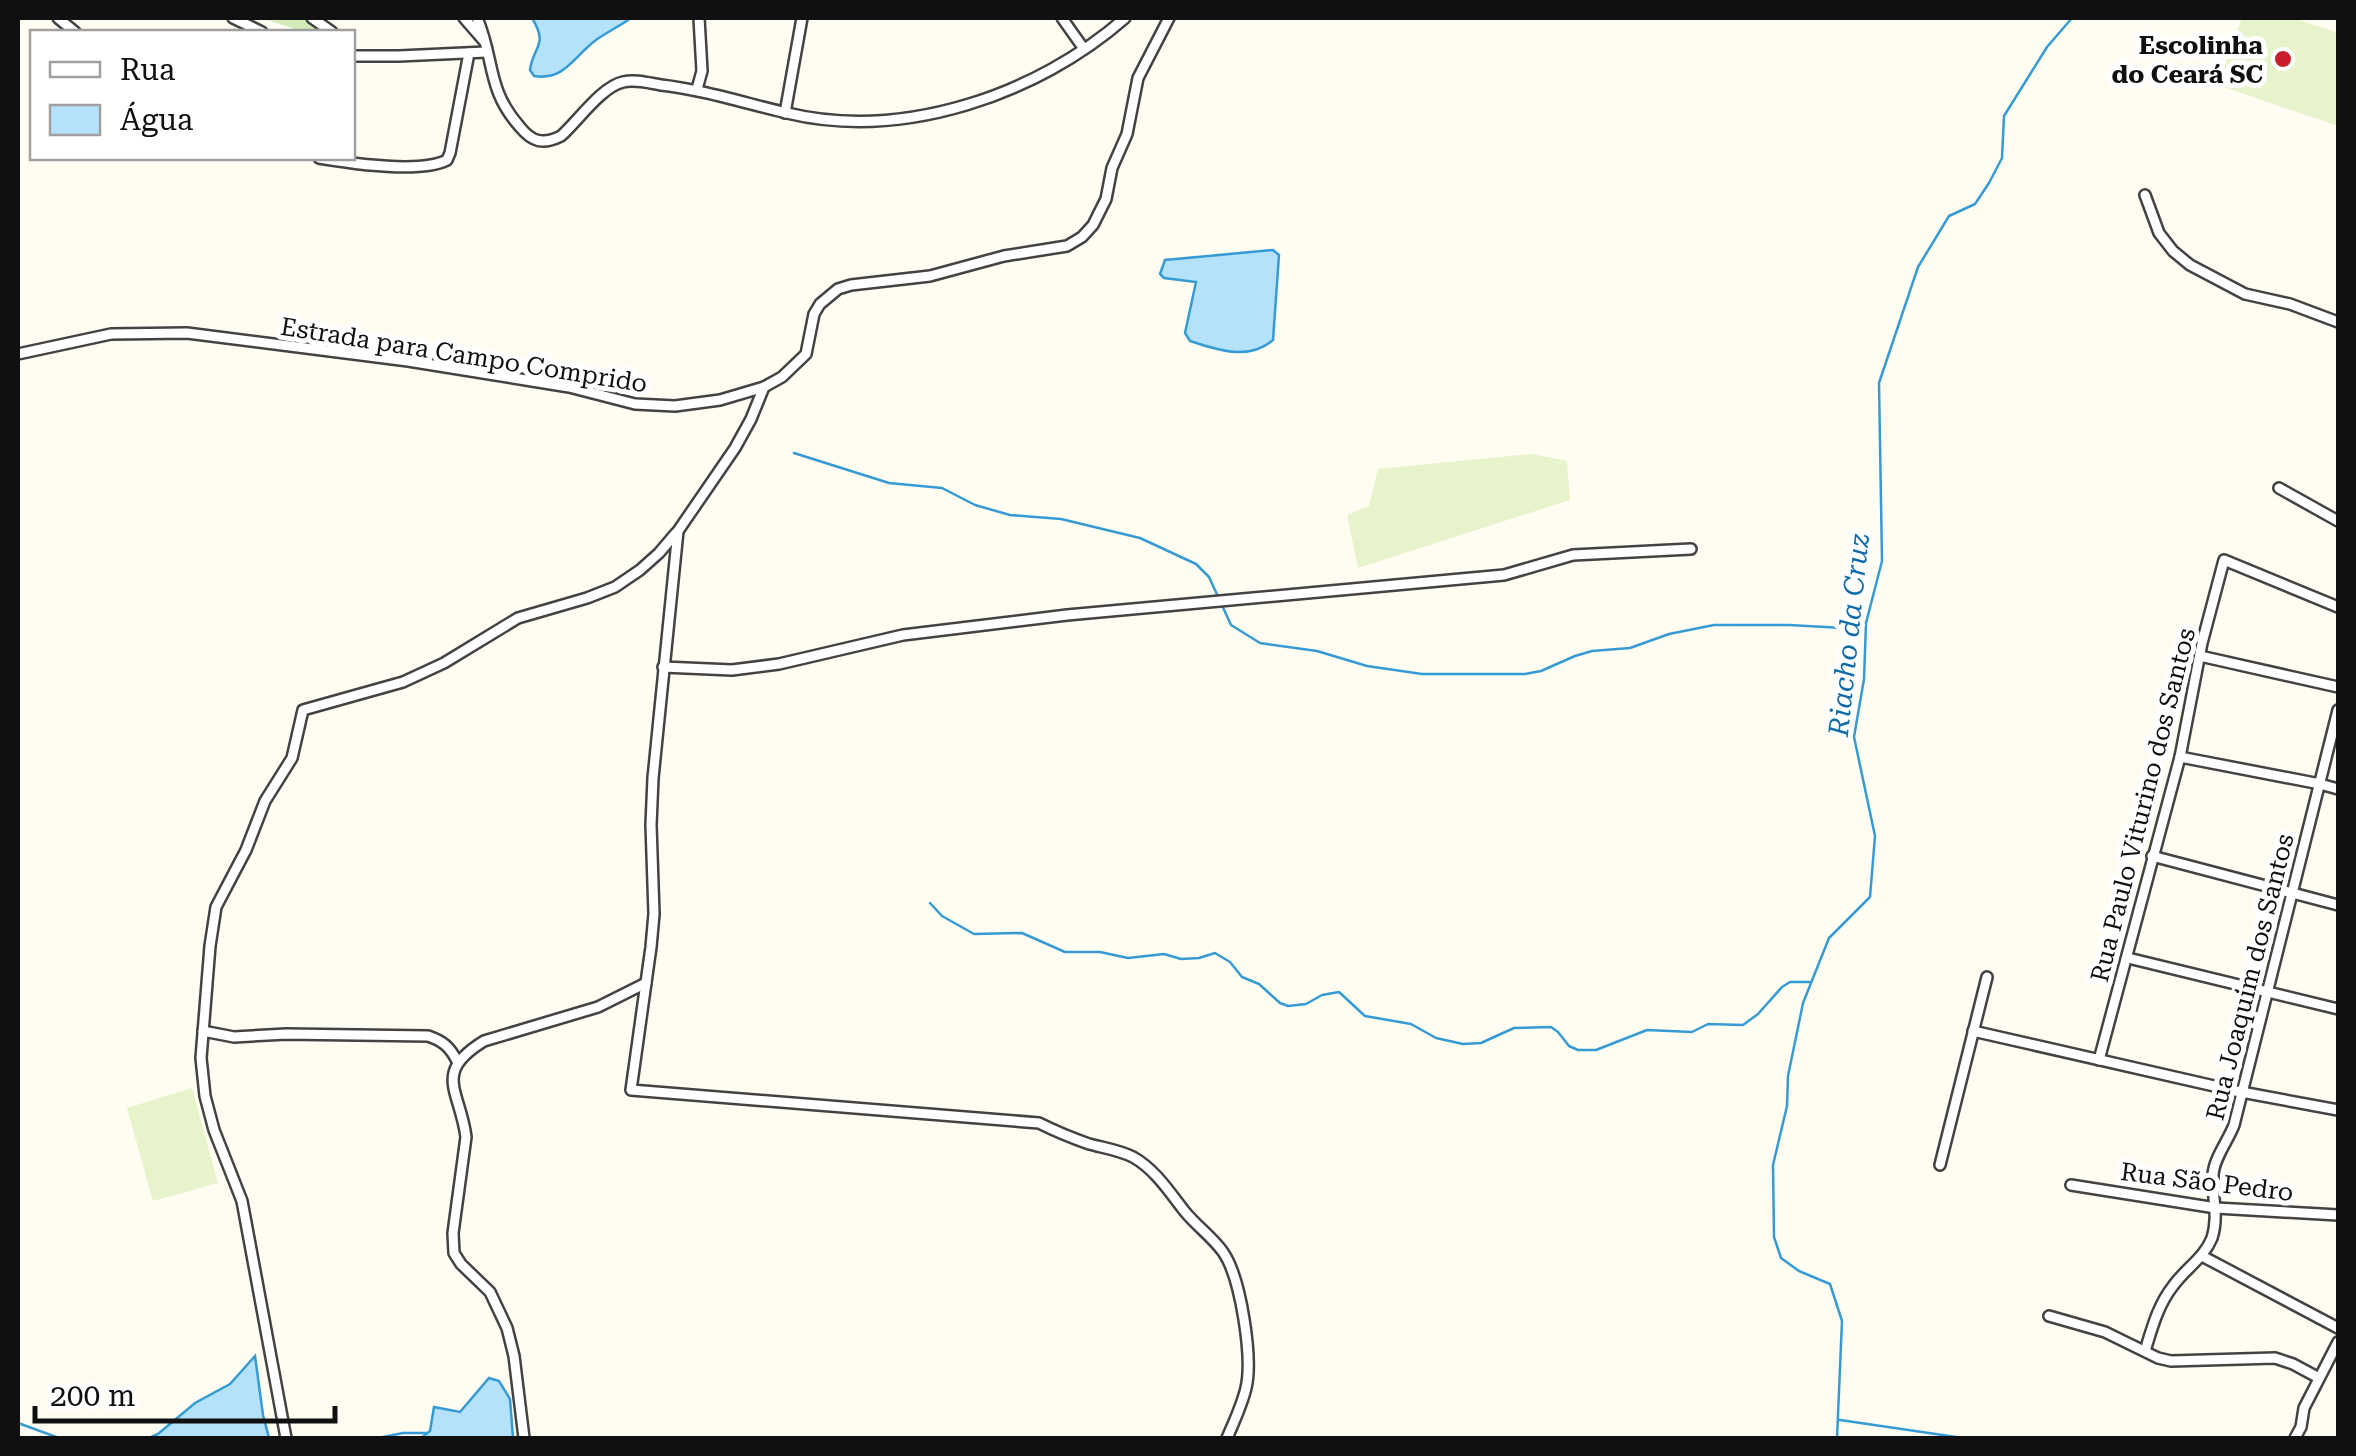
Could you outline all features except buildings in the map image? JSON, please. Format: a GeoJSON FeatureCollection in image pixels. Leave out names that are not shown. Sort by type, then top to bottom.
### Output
{"type":"FeatureCollection","features":[{"type":"Feature","properties":{"kind":"street"},"geometry":{"type":"LineString","coordinates":[[233,18],[258,30]]}},
{"type":"Feature","properties":{"kind":"street"},"geometry":{"type":"LineString","coordinates":[[464,18],[485,46]]}},
{"type":"Feature","properties":{"kind":"street"},"geometry":{"type":"LineString","coordinates":[[477,18],[493,80],[510,117],[526,135],[542,142],[561,136],[604,92],[622,82],[696,89],[785,113],[834,120],[908,116],[958,107],[1059,66],[1126,18]]}},
{"type":"Feature","properties":{"kind":"street"},"geometry":{"type":"LineString","coordinates":[[696,89],[702,71],[698,18]]}},
{"type":"Feature","properties":{"kind":"street"},"geometry":{"type":"LineString","coordinates":[[785,113],[802,18]]}},
{"type":"Feature","properties":{"kind":"street"},"geometry":{"type":"LineString","coordinates":[[1062,18],[1084,50]]}},
{"type":"Feature","properties":{"kind":"street","name":"Estrada para Campo Comprido"},"geometry":{"type":"LineString","coordinates":[[18,354],[111,334],[187,333],[446,367],[570,387],[636,404],[675,406],[720,400],[764,387],[782,377],[806,354],[814,314],[838,289],[930,276],[1004,256],[1067,246],[1082,237],[1093,226],[1106,200],[1138,78],[1169,18]]}},
{"type":"Feature","properties":{"kind":"street"},"geometry":{"type":"LineString","coordinates":[[355,55],[468,53],[485,46]]}},
{"type":"Feature","properties":{"kind":"street"},"geometry":{"type":"LineString","coordinates":[[334,160],[381,166],[430,166],[446,160],[468,53]]}},
{"type":"Feature","properties":{"kind":"street"},"geometry":{"type":"LineString","coordinates":[[2146,195],[2159,233],[2190,265],[2245,294],[2290,304],[2338,322]]}},
{"type":"Feature","properties":{"kind":"street"},"geometry":{"type":"LineString","coordinates":[[286,1438],[242,1201],[205,1096],[202,1058],[216,907],[266,801],[292,758],[303,710],[403,682],[518,618],[615,587],[659,553],[678,530],[734,448],[764,387]]}},
{"type":"Feature","properties":{"kind":"street"},"geometry":{"type":"LineString","coordinates":[[2279,488],[2338,521]]}},
{"type":"Feature","properties":{"kind":"street"},"geometry":{"type":"LineString","coordinates":[[678,530],[653,778],[654,914],[632,1090],[1038,1124],[1137,1159],[1225,1255],[1234,1274],[1249,1365],[1240,1406],[1227,1438]]}},
{"type":"Feature","properties":{"kind":"street"},"geometry":{"type":"LineString","coordinates":[[663,667],[732,670],[780,664],[903,635],[1067,615],[1504,575],[1593,552],[1691,549]]}},
{"type":"Feature","properties":{"kind":"street","name":"Rua Paulo Viturino dos Santos"},"geometry":{"type":"LineString","coordinates":[[2099,1060],[2180,757],[2224,560],[2338,607]]}},
{"type":"Feature","properties":{"kind":"street"},"geometry":{"type":"LineString","coordinates":[[2200,656],[2338,686]]}},
{"type":"Feature","properties":{"kind":"street","name":"Rua Joaquim dos Santos"},"geometry":{"type":"LineString","coordinates":[[2144,1351],[2159,1308],[2173,1285],[2202,1256],[2215,1226],[2215,1164],[2229,1140],[2243,1091],[2338,710]]}},
{"type":"Feature","properties":{"kind":"street"},"geometry":{"type":"LineString","coordinates":[[2180,757],[2338,790]]}},
{"type":"Feature","properties":{"kind":"street"},"geometry":{"type":"LineString","coordinates":[[2152,856],[2338,905]]}},
{"type":"Feature","properties":{"kind":"street"},"geometry":{"type":"LineString","coordinates":[[2128,958],[2338,1009]]}},
{"type":"Feature","properties":{"kind":"street"},"geometry":{"type":"LineString","coordinates":[[1940,1165],[1987,977]]}},
{"type":"Feature","properties":{"kind":"street"},"geometry":{"type":"LineString","coordinates":[[524,1438],[507,1328],[490,1292],[460,1264],[454,1252],[466,1137],[453,1071],[457,1061],[484,1040],[598,1007],[646,983]]}},
{"type":"Feature","properties":{"kind":"street"},"geometry":{"type":"LineString","coordinates":[[203,1032],[234,1037],[428,1036],[442,1040],[457,1061]]}},
{"type":"Feature","properties":{"kind":"street"},"geometry":{"type":"LineString","coordinates":[[1974,1032],[2338,1110]]}},
{"type":"Feature","properties":{"kind":"street","name":"Rua São Pedro"},"geometry":{"type":"LineString","coordinates":[[2071,1185],[2216,1208],[2338,1215]]}},
{"type":"Feature","properties":{"kind":"street"},"geometry":{"type":"LineString","coordinates":[[2202,1256],[2338,1328]]}},
{"type":"Feature","properties":{"kind":"street"},"geometry":{"type":"LineString","coordinates":[[2049,1316],[2105,1332],[2158,1358],[2185,1362],[2276,1358],[2319,1378]]}},
{"type":"Feature","properties":{"kind":"street"},"geometry":{"type":"LineString","coordinates":[[2295,1438],[2304,1408],[2338,1342]]}},
{"type":"Feature","properties":{"kind":"green space"},"geometry":{"type":"Polygon","coordinates":[[[261,18],[304,18],[321,30],[298,30],[261,18]]]}},
{"type":"Feature","properties":{"kind":"green space","name":"Escolinha do Ceará SC"},"geometry":{"type":"Polygon","coordinates":[[[2242,18],[2293,18],[2338,33],[2338,126],[2218,85],[2242,18]]]}},
{"type":"Feature","properties":{"kind":"green space"},"geometry":{"type":"Polygon","coordinates":[[[1531,454],[1567,461],[1570,500],[1358,568],[1347,515],[1369,506],[1378,469],[1531,454]]]}},
{"type":"Feature","properties":{"kind":"green space"},"geometry":{"type":"Polygon","coordinates":[[[192,1088],[218,1183],[153,1201],[127,1108],[192,1088]]]}},
{"type":"Feature","properties":{"kind":"water"},"geometry":{"type":"Polygon","coordinates":[[[532,18],[631,18],[596,40],[561,71],[545,77],[534,76],[530,70],[540,40],[532,18]]]}},
{"type":"Feature","properties":{"kind":"water"},"geometry":{"type":"Polygon","coordinates":[[[1273,250],[1279,255],[1273,340],[1243,352],[1190,341],[1185,333],[1196,282],[1164,278],[1160,274],[1165,260],[1273,250]]]}},
{"type":"Feature","properties":{"kind":"water"},"geometry":{"type":"Polygon","coordinates":[[[255,1356],[269,1438],[149,1438],[195,1403],[230,1384],[255,1356]]]}},
{"type":"Feature","properties":{"kind":"water"},"geometry":{"type":"Polygon","coordinates":[[[489,1378],[499,1381],[510,1399],[513,1438],[421,1438],[430,1431],[434,1407],[460,1412],[489,1378]]]}},
{"type":"Feature","properties":{"kind":"waterway","name":"Riacho da Cruz"},"geometry":{"type":"LineString","coordinates":[[1837,1438],[1842,1321],[1830,1284],[1799,1271],[1781,1258],[1774,1237],[1773,1165],[1787,1106],[1788,1076],[1803,1003],[1829,938],[1870,897],[1875,836],[1854,737],[1864,679],[1866,623],[1882,561],[1879,383],[1918,267],[1949,216],[1975,204],[1989,183],[2002,158],[2004,116],[2047,47],[2072,18]]}},
{"type":"Feature","properties":{"kind":"waterway"},"geometry":{"type":"LineString","coordinates":[[794,453],[889,483],[942,488],[975,505],[1010,515],[1061,519],[1140,538],[1196,564],[1209,577],[1231,625],[1260,643],[1317,651],[1367,666],[1422,674],[1525,674],[1592,651],[1630,648],[1669,634],[1714,625],[1843,628],[1865,623]]}},
{"type":"Feature","properties":{"kind":"waterway"},"geometry":{"type":"LineString","coordinates":[[930,903],[942,916],[974,934],[1022,933],[1065,952],[1100,952],[1128,958],[1164,954],[1181,959],[1215,953],[1230,962],[1242,977],[1259,984],[1288,1006],[1339,992],[1365,1016],[1411,1024],[1436,1038],[1463,1044],[1481,1043],[1514,1028],[1551,1027],[1569,1046],[1596,1050],[1647,1030],[1692,1032],[1708,1024],[1743,1025],[1782,987],[1790,982],[1810,982]]}},
{"type":"Feature","properties":{"kind":"waterway"},"geometry":{"type":"LineString","coordinates":[[1840,1420],[1963,1438]]}},
{"type":"Feature","properties":{"kind":"waterway"},"geometry":{"type":"LineString","coordinates":[[18,1423],[59,1438]]}},
{"type":"Feature","properties":{"kind":"waterway"},"geometry":{"type":"LineString","coordinates":[[378,1438],[426,1433]]}},
{"type":"Feature","properties":{"kind":"place","name":"Escolinha do Ceará SC"},"geometry":{"type":"Point","coordinates":[2283,59]}}]}
